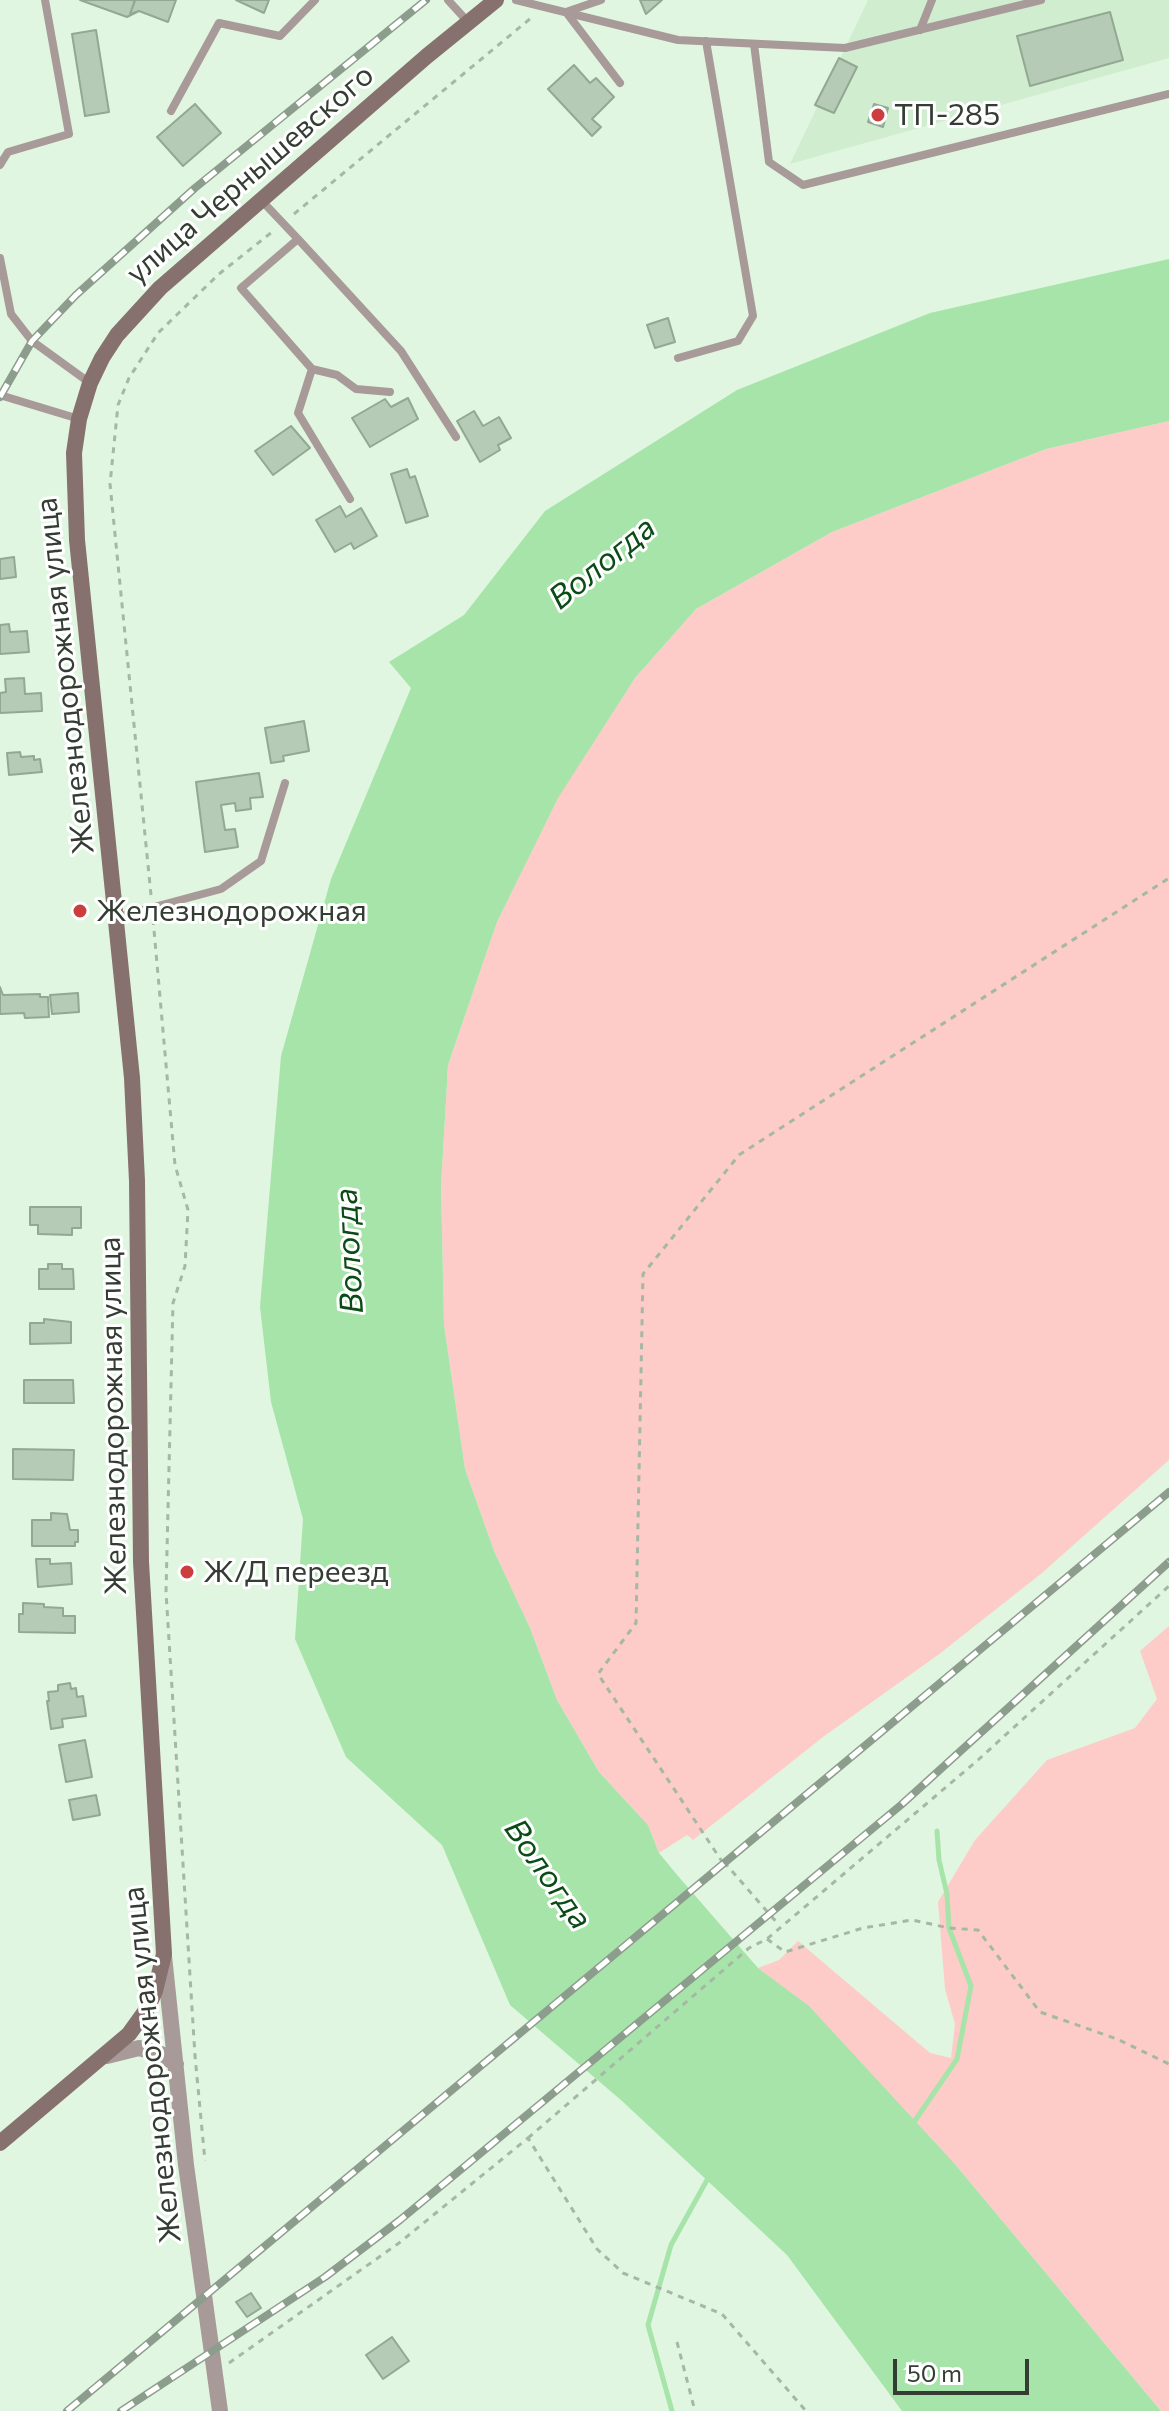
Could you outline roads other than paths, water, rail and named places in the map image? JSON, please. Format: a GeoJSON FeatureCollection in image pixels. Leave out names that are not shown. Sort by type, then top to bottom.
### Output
{"type":"FeatureCollection","features":[{"type":"Feature","properties":{"kind":"main road","name":"улица Чернышевского"},"geometry":{"type":"LineString","coordinates":[[79,419],[90,383],[117,335],[136,312],[261,200],[496,0]]}},
{"type":"Feature","properties":{"kind":"main road","name":"Железнодорожная улица"},"geometry":{"type":"LineString","coordinates":[[79,419],[74,453],[77,540],[132,1078],[137,1181],[141,1573],[164,1954]]}},
{"type":"Feature","properties":{"kind":"main road"},"geometry":{"type":"LineString","coordinates":[[0,2143],[107,2056],[129,2034],[147,2009],[161,1974],[164,1954]]}},
{"type":"Feature","properties":{"kind":"street","name":"Железнодорожная улица"},"geometry":{"type":"LineString","coordinates":[[164,1954],[186,2165],[220,2411]]}},
{"type":"Feature","properties":{"kind":"street"},"geometry":{"type":"LineString","coordinates":[[107,2056],[139,2048],[161,2054],[176,2064]]}},
{"type":"Feature","properties":{"kind":"lane"},"geometry":{"type":"LineString","coordinates":[[0,165],[8,152],[69,134],[45,0]]}},
{"type":"Feature","properties":{"kind":"lane"},"geometry":{"type":"LineString","coordinates":[[171,111],[219,23],[280,36],[315,0]]}},
{"type":"Feature","properties":{"kind":"lane"},"geometry":{"type":"LineString","coordinates":[[448,0],[468,22]]}},
{"type":"Feature","properties":{"kind":"lane"},"geometry":{"type":"LineString","coordinates":[[516,0],[678,40],[845,48],[1041,0]]}},
{"type":"Feature","properties":{"kind":"lane"},"geometry":{"type":"LineString","coordinates":[[566,12],[601,0]]}},
{"type":"Feature","properties":{"kind":"lane"},"geometry":{"type":"LineString","coordinates":[[920,30],[932,0]]}},
{"type":"Feature","properties":{"kind":"lane"},"geometry":{"type":"LineString","coordinates":[[566,12],[620,83]]}},
{"type":"Feature","properties":{"kind":"lane"},"geometry":{"type":"LineString","coordinates":[[678,358],[738,341],[753,316],[706,41]]}},
{"type":"Feature","properties":{"kind":"lane"},"geometry":{"type":"LineString","coordinates":[[754,44],[769,162],[803,185],[1169,94]]}},
{"type":"Feature","properties":{"kind":"lane"},"geometry":{"type":"LineString","coordinates":[[261,200],[401,351],[456,437]]}},
{"type":"Feature","properties":{"kind":"lane"},"geometry":{"type":"LineString","coordinates":[[298,239],[241,288],[312,369],[337,375],[356,389],[390,392]]}},
{"type":"Feature","properties":{"kind":"lane"},"geometry":{"type":"LineString","coordinates":[[0,258],[11,314],[32,341],[90,383]]}},
{"type":"Feature","properties":{"kind":"lane"},"geometry":{"type":"LineString","coordinates":[[312,369],[298,413],[350,499]]}},
{"type":"Feature","properties":{"kind":"lane"},"geometry":{"type":"LineString","coordinates":[[0,395],[79,419]]}},
{"type":"Feature","properties":{"kind":"lane"},"geometry":{"type":"LineString","coordinates":[[117,917],[221,889],[261,861],[285,783]]}},
{"type":"Feature","properties":{"kind":"water","name":"Вологда"},"geometry":{"type":"Polygon","coordinates":[[[1169,259],[1169,421],[1046,449],[832,532],[696,609],[635,678],[558,798],[497,922],[448,1065],[441,1186],[444,1325],[465,1469],[494,1551],[530,1628],[557,1700],[599,1772],[648,1825],[659,1853],[678,1876],[758,1968],[809,2006],[954,2163],[1161,2411],[902,2411],[787,2255],[622,2101],[510,2005],[442,1845],[346,1757],[295,1639],[303,1519],[271,1402],[260,1307],[281,1056],[331,879],[411,688],[389,662],[464,615],[545,511],[737,390],[930,313],[1169,259]]]}},
{"type":"Feature","properties":{"kind":"waterway"},"geometry":{"type":"LineString","coordinates":[[912,2125],[957,2059],[971,1986],[949,1928],[937,1831]]}},
{"type":"Feature","properties":{"kind":"waterway"},"geometry":{"type":"LineString","coordinates":[[672,2411],[648,2325],[671,2245],[707,2180]]}},
{"type":"Feature","properties":{"kind":"railway"},"geometry":{"type":"LineString","coordinates":[[0,397],[32,341],[76,295],[195,188],[426,0]]}},
{"type":"Feature","properties":{"kind":"railway"},"geometry":{"type":"LineString","coordinates":[[67,2411],[1169,1492]]}},
{"type":"Feature","properties":{"kind":"railway"},"geometry":{"type":"LineString","coordinates":[[121,2411],[325,2277],[400,2220],[901,1805],[1169,1562]]}},
{"type":"Feature","properties":{"kind":"place","name":"ТП-285"},"geometry":{"type":"Point","coordinates":[878,115]}},
{"type":"Feature","properties":{"kind":"place","name":"Железнодорожная"},"geometry":{"type":"Point","coordinates":[80,911]}},
{"type":"Feature","properties":{"kind":"place","name":"Ж/Д переезд"},"geometry":{"type":"Point","coordinates":[187,1572]}}]}
